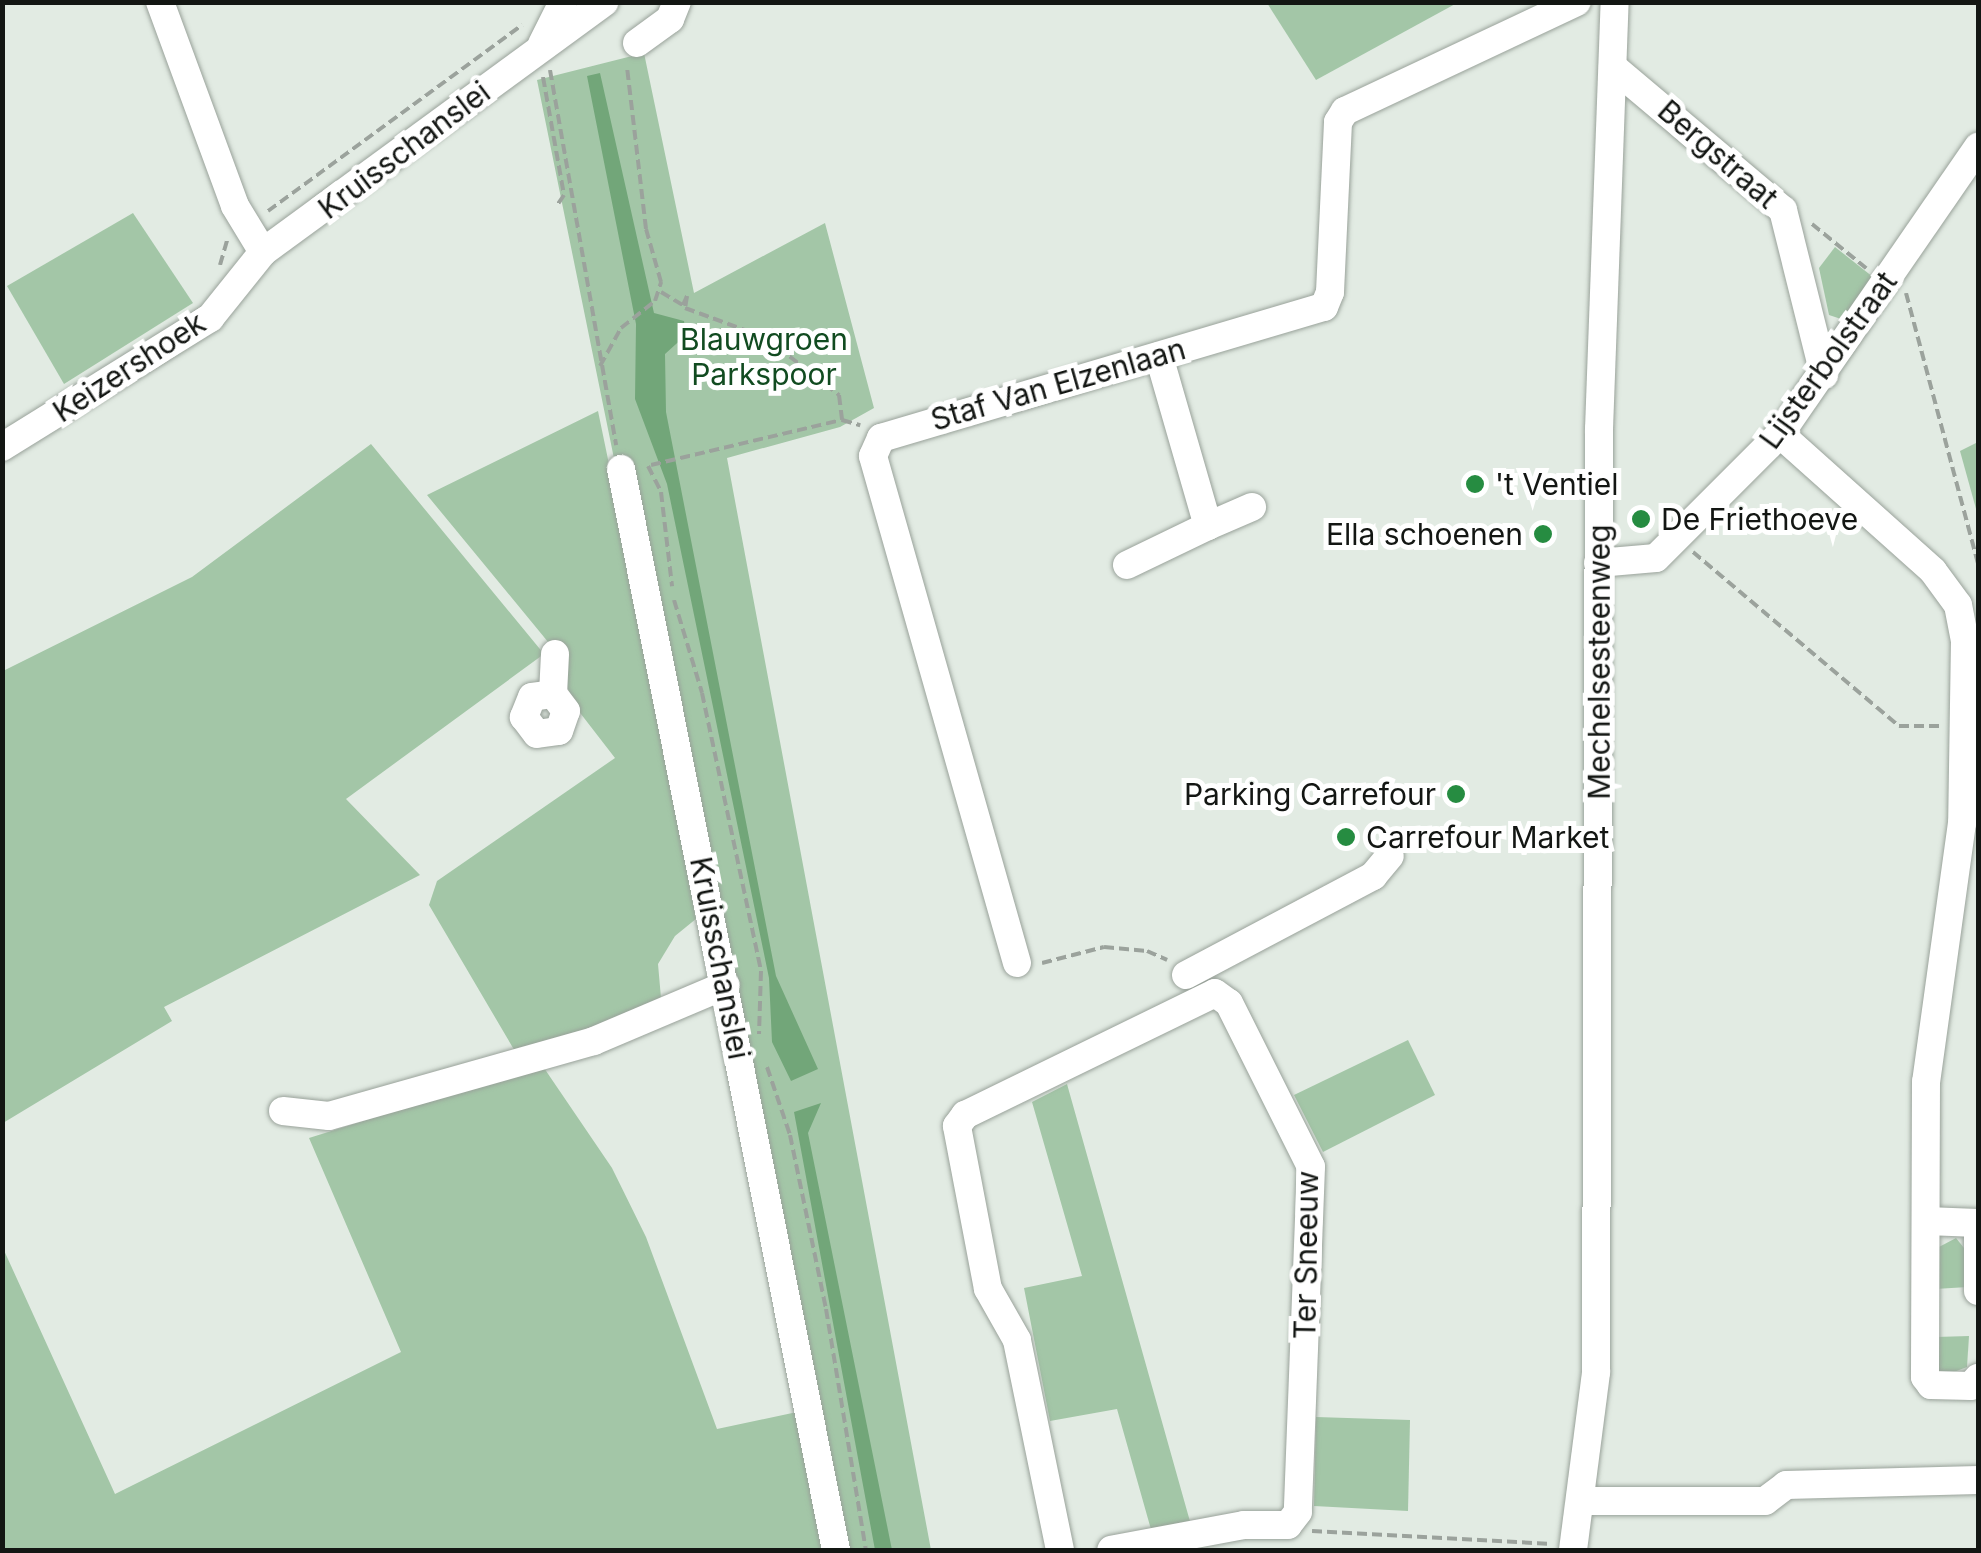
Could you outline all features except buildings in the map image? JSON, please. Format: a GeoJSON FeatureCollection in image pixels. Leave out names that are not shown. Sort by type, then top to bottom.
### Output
{"type":"FeatureCollection","features":[{"type":"Feature","properties":{"kind":"street"},"geometry":{"type":"LineString","coordinates":[[160,2],[235,206],[263,252]]}},
{"type":"Feature","properties":{"kind":"street","name":"Kruisschanslei"},"geometry":{"type":"LineString","coordinates":[[544,59],[563,2]]}},
{"type":"Feature","properties":{"kind":"street","name":"Kruisschanslei"},"geometry":{"type":"LineString","coordinates":[[263,252],[544,59],[604,2]]}},
{"type":"Feature","properties":{"kind":"street"},"geometry":{"type":"LineString","coordinates":[[632,48],[670,19],[677,2]]}},
{"type":"Feature","properties":{"kind":"street","name":"Staf Van Elzenlaan"},"geometry":{"type":"LineString","coordinates":[[881,438],[1324,308],[1330,292],[1338,122],[1345,111],[1576,2]]}},
{"type":"Feature","properties":{"kind":"street","name":"Mechelsesteenweg"},"geometry":{"type":"LineString","coordinates":[[1573,1548],[1582,1501],[1598,1274],[1598,563],[1615,2]]}},
{"type":"Feature","properties":{"kind":"street","name":"Bergstraat"},"geometry":{"type":"LineString","coordinates":[[1613,67],[1783,210],[1824,375]]}},
{"type":"Feature","properties":{"kind":"street","name":"Lijsterbolstraat"},"geometry":{"type":"LineString","coordinates":[[1598,563],[1656,558],[1780,434],[1978,146]]}},
{"type":"Feature","properties":{"kind":"street","name":"Keizershoek"},"geometry":{"type":"LineString","coordinates":[[2,447],[210,318],[263,252]]}},
{"type":"Feature","properties":{"kind":"street"},"geometry":{"type":"LineString","coordinates":[[1160,356],[1208,526]]}},
{"type":"Feature","properties":{"kind":"street"},"geometry":{"type":"LineString","coordinates":[[1780,434],[1933,571],[1958,605],[1965,640],[1962,824],[1926,1082],[1927,1383],[1971,1386],[1978,1378]]}},
{"type":"Feature","properties":{"kind":"street"},"geometry":{"type":"LineString","coordinates":[[881,438],[873,456],[1017,963]]}},
{"type":"Feature","properties":{"kind":"street","name":"Kruisschanslei"},"geometry":{"type":"LineString","coordinates":[[621,469],[836,1550]]}},
{"type":"Feature","properties":{"kind":"street"},"geometry":{"type":"LineString","coordinates":[[1127,566],[1252,507]]}},
{"type":"Feature","properties":{"kind":"street"},"geometry":{"type":"LineString","coordinates":[[553,694],[555,654]]}},
{"type":"Feature","properties":{"kind":"street"},"geometry":{"type":"LineString","coordinates":[[1186,974],[1373,876],[1390,856]]}},
{"type":"Feature","properties":{"kind":"street"},"geometry":{"type":"LineString","coordinates":[[283,1111],[330,1116],[594,1041],[726,985]]}},
{"type":"Feature","properties":{"kind":"street","name":"Ter Sneeuw"},"geometry":{"type":"LineString","coordinates":[[1060,1550],[1017,1340],[988,1289],[957,1126],[966,1115],[1200,997],[1221,994],[1309,1161],[1298,1506],[1282,1526]]}},
{"type":"Feature","properties":{"kind":"street"},"geometry":{"type":"LineString","coordinates":[[1926,1221],[1978,1223],[1978,1290]]}},
{"type":"Feature","properties":{"kind":"street"},"geometry":{"type":"LineString","coordinates":[[1582,1501],[1764,1502],[1786,1485],[1978,1480]]}},
{"type":"Feature","properties":{"kind":"street"},"geometry":{"type":"LineString","coordinates":[[1111,1550],[1174,1544],[1244,1525],[1282,1526]]}},
{"type":"Feature","properties":{"kind":"path"},"geometry":{"type":"LineString","coordinates":[[266,213],[534,16]]}},
{"type":"Feature","properties":{"kind":"path"},"geometry":{"type":"LineString","coordinates":[[600,366],[632,319],[660,291],[646,229],[632,48]]}},
{"type":"Feature","properties":{"kind":"path"},"geometry":{"type":"LineString","coordinates":[[544,59],[564,195],[558,204]]}},
{"type":"Feature","properties":{"kind":"path"},"geometry":{"type":"LineString","coordinates":[[544,59],[621,469]]}},
{"type":"Feature","properties":{"kind":"path"},"geometry":{"type":"LineString","coordinates":[[1783,210],[1813,224],[1872,272],[1864,283]]}},
{"type":"Feature","properties":{"kind":"path"},"geometry":{"type":"LineString","coordinates":[[1898,264],[1978,564]]}},
{"type":"Feature","properties":{"kind":"path"},"geometry":{"type":"LineString","coordinates":[[660,291],[682,304],[687,296],[686,308],[766,338],[839,395],[842,420]]}},
{"type":"Feature","properties":{"kind":"path"},"geometry":{"type":"LineString","coordinates":[[757,1041],[762,971],[702,693],[672,594],[660,492],[648,466],[842,420],[881,438]]}},
{"type":"Feature","properties":{"kind":"path"},"geometry":{"type":"LineString","coordinates":[[1677,538],[1899,726],[1965,726]]}},
{"type":"Feature","properties":{"kind":"path"},"geometry":{"type":"LineString","coordinates":[[1017,963],[1022,974],[1058,954],[1104,946],[1147,950],[1186,974]]}},
{"type":"Feature","properties":{"kind":"path"},"geometry":{"type":"LineString","coordinates":[[763,1056],[790,1135],[866,1550]]}},
{"type":"Feature","properties":{"kind":"path"},"geometry":{"type":"LineString","coordinates":[[1282,1526],[1322,1534],[1573,1548]]}},
{"type":"Feature","properties":{"kind":"green space"},"geometry":{"type":"Polygon","coordinates":[[[1267,3],[1457,3],[1316,80],[1267,3]]]}},
{"type":"Feature","properties":{"kind":"green space","name":"Blauwgroen Parkspoor"},"geometry":{"type":"Polygon","coordinates":[[[644,53],[694,293],[825,223],[874,408],[840,427],[727,458],[931,1550],[836,1550],[537,80],[644,53]]]}},
{"type":"Feature","properties":{"kind":"green space"},"geometry":{"type":"Polygon","coordinates":[[[133,213],[193,303],[64,384],[7,286],[133,213]]]}},
{"type":"Feature","properties":{"kind":"green space"},"geometry":{"type":"Polygon","coordinates":[[[1835,247],[1873,277],[1844,320],[1829,315],[1819,268],[1835,247]]]}},
{"type":"Feature","properties":{"kind":"green space"},"geometry":{"type":"Polygon","coordinates":[[[598,411],[702,914],[675,936],[658,964],[661,998],[589,1032],[516,1053],[429,905],[437,881],[615,758],[574,705],[553,648],[427,495],[598,411]]]}},
{"type":"Feature","properties":{"kind":"green space"},"geometry":{"type":"Polygon","coordinates":[[[1978,442],[1978,516],[1960,451],[1978,442]]]}},
{"type":"Feature","properties":{"kind":"green space"},"geometry":{"type":"Polygon","coordinates":[[[371,444],[544,654],[346,799],[420,875],[164,1007],[172,1021],[3,1123],[3,671],[192,577],[371,444]]]}},
{"type":"Feature","properties":{"kind":"green space"},"geometry":{"type":"Polygon","coordinates":[[[1408,1040],[1435,1095],[1323,1152],[1294,1095],[1408,1040]]]}},
{"type":"Feature","properties":{"kind":"green space"},"geometry":{"type":"Polygon","coordinates":[[[542,1065],[612,1168],[646,1237],[717,1429],[797,1412],[824,1550],[3,1550],[2,1246],[115,1494],[401,1352],[309,1138],[542,1065]]]}},
{"type":"Feature","properties":{"kind":"green space"},"geometry":{"type":"Polygon","coordinates":[[[1067,1084],[1191,1525],[1152,1533],[1117,1409],[1050,1421],[1024,1288],[1082,1276],[1032,1102],[1067,1084]]]}},
{"type":"Feature","properties":{"kind":"green space"},"geometry":{"type":"Polygon","coordinates":[[[1956,1238],[1964,1248],[1968,1287],[1935,1289],[1939,1247],[1956,1238]]]}},
{"type":"Feature","properties":{"kind":"green space"},"geometry":{"type":"Polygon","coordinates":[[[1969,1336],[1967,1367],[1946,1375],[1938,1370],[1936,1337],[1969,1336]]]}},
{"type":"Feature","properties":{"kind":"green space"},"geometry":{"type":"Polygon","coordinates":[[[1316,1417],[1410,1420],[1408,1511],[1314,1506],[1316,1417]]]}},
{"type":"Feature","properties":{"kind":"shaded area"},"geometry":{"type":"Polygon","coordinates":[[[600,73],[654,313],[684,321],[686,335],[665,354],[666,412],[776,976],[818,1069],[791,1081],[772,1042],[769,978],[667,484],[635,399],[636,324],[587,76],[600,73]]]}},
{"type":"Feature","properties":{"kind":"shaded area"},"geometry":{"type":"Polygon","coordinates":[[[821,1103],[808,1133],[892,1550],[875,1550],[794,1112],[821,1103]]]}},
{"type":"Feature","properties":{"kind":"place","name":"'t Ventiel"},"geometry":{"type":"Point","coordinates":[1475,484]}},
{"type":"Feature","properties":{"kind":"place","name":"De Friethoeve"},"geometry":{"type":"Point","coordinates":[1641,519]}},
{"type":"Feature","properties":{"kind":"place","name":"Ella schoenen"},"geometry":{"type":"Point","coordinates":[1543,534]}},
{"type":"Feature","properties":{"kind":"place","name":"Parking Carrefour"},"geometry":{"type":"Point","coordinates":[1456,794]}},
{"type":"Feature","properties":{"kind":"place","name":"Carrefour Market"},"geometry":{"type":"Point","coordinates":[1346,837]}}]}
